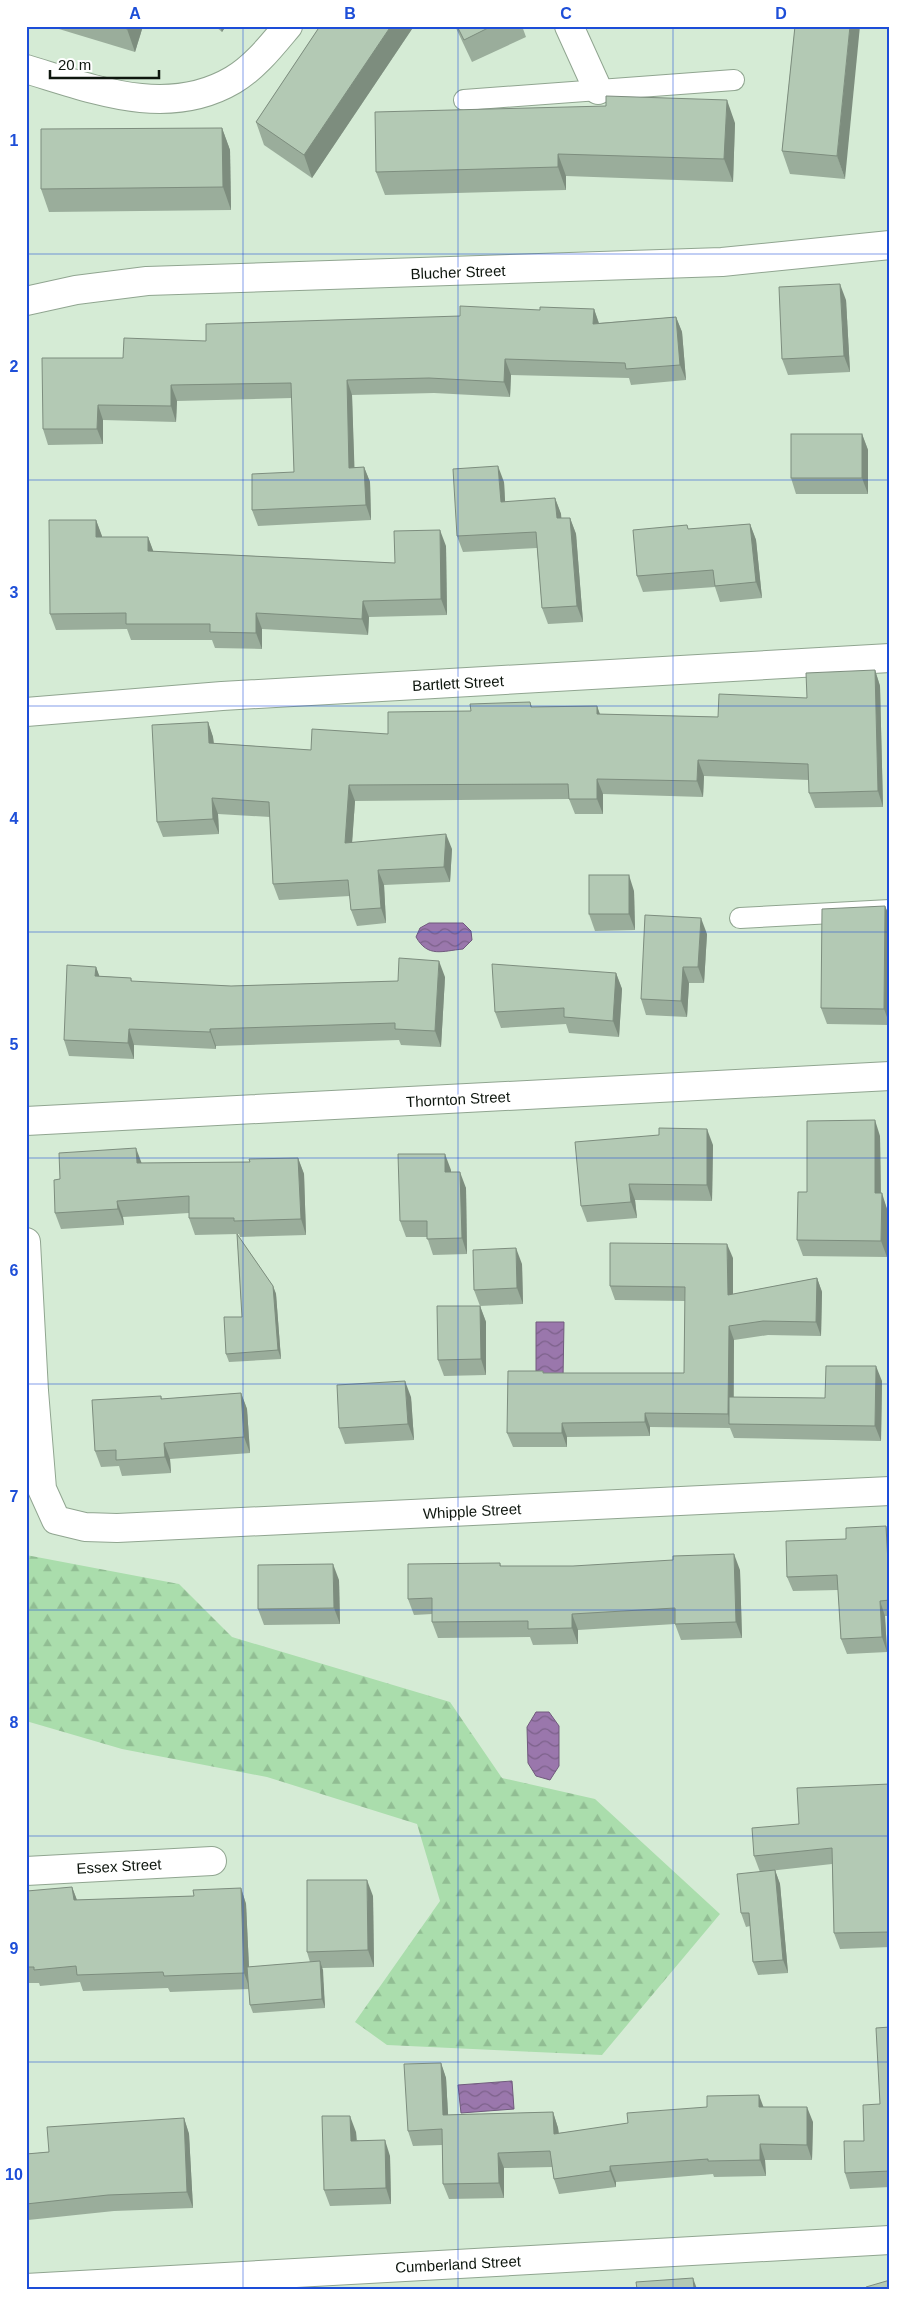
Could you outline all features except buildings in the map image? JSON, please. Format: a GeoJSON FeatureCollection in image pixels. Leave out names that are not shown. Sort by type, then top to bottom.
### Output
{"type":"FeatureCollection","features":[{"type":"Feature","properties":{"kind":"street"},"geometry":{"type":"LineString","coordinates":[[26,69],[111,95],[153,100],[194,96],[234,80],[267,51],[288,26]]}},
{"type":"Feature","properties":{"kind":"street"},"geometry":{"type":"LineString","coordinates":[[569,26],[598,90]]}},
{"type":"Feature","properties":{"kind":"street","name":"Blucher Street"},"geometry":{"type":"LineString","coordinates":[[26,301],[76,290],[147,281],[722,262],[890,244]]}},
{"type":"Feature","properties":{"kind":"street","name":"Bartlett Street"},"geometry":{"type":"LineString","coordinates":[[26,712],[232,696],[890,658]]}},
{"type":"Feature","properties":{"kind":"street","name":"Thornton Street"},"geometry":{"type":"LineString","coordinates":[[26,1121],[890,1076]]}},
{"type":"Feature","properties":{"kind":"street","name":"Whipple Street"},"geometry":{"type":"LineString","coordinates":[[26,1242],[34,1391],[42,1489],[56,1520],[84,1527],[118,1528],[890,1491]]}},
{"type":"Feature","properties":{"kind":"street","name":"Essex Street"},"geometry":{"type":"LineString","coordinates":[[26,1871],[212,1861]]}},
{"type":"Feature","properties":{"kind":"street","name":"Cumberland Street"},"geometry":{"type":"LineString","coordinates":[[26,2288],[890,2240]]}},
{"type":"Feature","properties":{"kind":"lane"},"geometry":{"type":"LineString","coordinates":[[464,100],[734,80]]}},
{"type":"Feature","properties":{"kind":"lane"},"geometry":{"type":"LineString","coordinates":[[740,918],[890,910]]}},
{"type":"Feature","properties":{"kind":"green space"},"geometry":{"type":"Polygon","coordinates":[[[26,1555],[179,1584],[232,1637],[450,1702],[502,1778],[595,1799],[720,1914],[602,2055],[387,2045],[355,2022],[440,1901],[417,1824],[267,1777],[122,1749],[26,1721],[26,1555]]]}},
{"type":"Feature","properties":{"kind":"water"},"geometry":{"type":"Polygon","coordinates":[[[429,923],[463,923],[471,931],[472,940],[463,949],[442,952],[431,951],[425,948],[416,937],[420,928],[429,923]]]}},
{"type":"Feature","properties":{"kind":"water"},"geometry":{"type":"Polygon","coordinates":[[[536,1322],[564,1322],[563,1378],[536,1378],[536,1322]]]}},
{"type":"Feature","properties":{"kind":"water"},"geometry":{"type":"Polygon","coordinates":[[[536,1712],[549,1712],[559,1726],[559,1766],[550,1780],[536,1776],[528,1763],[527,1727],[536,1712]]]}},
{"type":"Feature","properties":{"kind":"water"},"geometry":{"type":"Polygon","coordinates":[[[512,2081],[514,2109],[461,2113],[458,2085],[512,2081]]]}}]}
